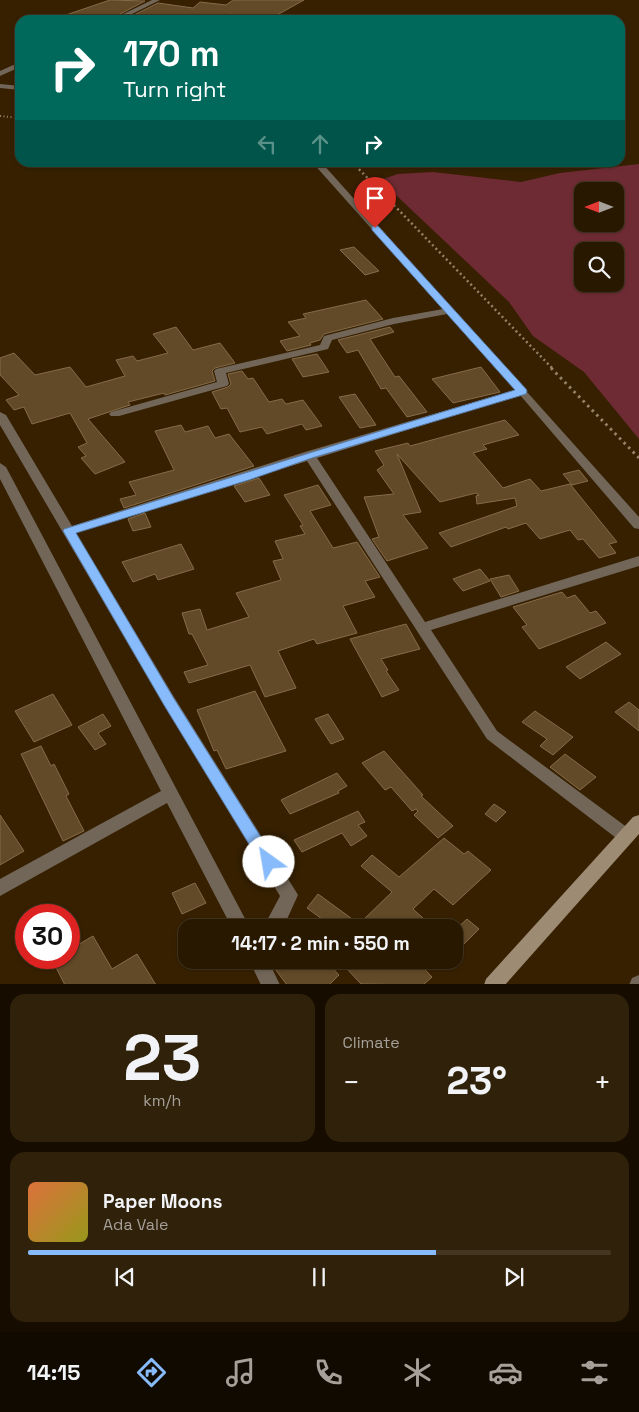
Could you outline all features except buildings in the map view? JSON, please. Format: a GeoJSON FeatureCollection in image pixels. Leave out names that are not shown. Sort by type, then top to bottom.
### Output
{"type":"FeatureCollection","features":[{"type":"Feature","properties":{"kind":"street"},"geometry":{"type":"LineString","coordinates":[[125,15],[157,0]]}},
{"type":"Feature","properties":{"kind":"street"},"geometry":{"type":"LineString","coordinates":[[0,74],[15,66]]}},
{"type":"Feature","properties":{"kind":"street"},"geometry":{"type":"LineString","coordinates":[[0,86],[15,88]]}},
{"type":"Feature","properties":{"kind":"street"},"geometry":{"type":"LineString","coordinates":[[320,167],[522,391],[639,525]]}},
{"type":"Feature","properties":{"kind":"street"},"geometry":{"type":"LineString","coordinates":[[115,414],[223,384],[220,371],[324,347],[328,338],[394,321],[450,311]]}},
{"type":"Feature","properties":{"kind":"street"},"geometry":{"type":"LineString","coordinates":[[69,531],[245,477],[308,455],[522,391]]}},
{"type":"Feature","properties":{"kind":"street"},"geometry":{"type":"LineString","coordinates":[[0,415],[168,701],[289,895],[278,919]]}},
{"type":"Feature","properties":{"kind":"street"},"geometry":{"type":"LineString","coordinates":[[308,455],[492,735],[626,836]]}},
{"type":"Feature","properties":{"kind":"street"},"geometry":{"type":"LineString","coordinates":[[0,467],[237,919]]}},
{"type":"Feature","properties":{"kind":"street"},"geometry":{"type":"LineString","coordinates":[[422,628],[639,561]]}},
{"type":"Feature","properties":{"kind":"street"},"geometry":{"type":"LineString","coordinates":[[0,888],[172,792]]}},
{"type":"Feature","properties":{"kind":"street"},"geometry":{"type":"LineString","coordinates":[[493,984],[639,822]]}},
{"type":"Feature","properties":{"kind":"street"},"geometry":{"type":"LineString","coordinates":[[263,969],[271,984]]}},
{"type":"Feature","properties":{"kind":"path"},"geometry":{"type":"LineString","coordinates":[[0,116],[15,118]]}},
{"type":"Feature","properties":{"kind":"path"},"geometry":{"type":"LineString","coordinates":[[357,167],[639,458]]}},
{"type":"Feature","properties":{"kind":"shaded area"},"geometry":{"type":"Polygon","coordinates":[[[639,164],[639,439],[584,372],[533,336],[509,302],[380,180],[398,174],[433,172],[521,182],[560,173],[639,164]]]}},
{"type":"Feature","properties":{"kind":"route"},"geometry":{"type":"LineString","coordinates":[[269,862],[168,701],[69,531],[264,471],[308,455],[522,391],[375,228]]}}]}
